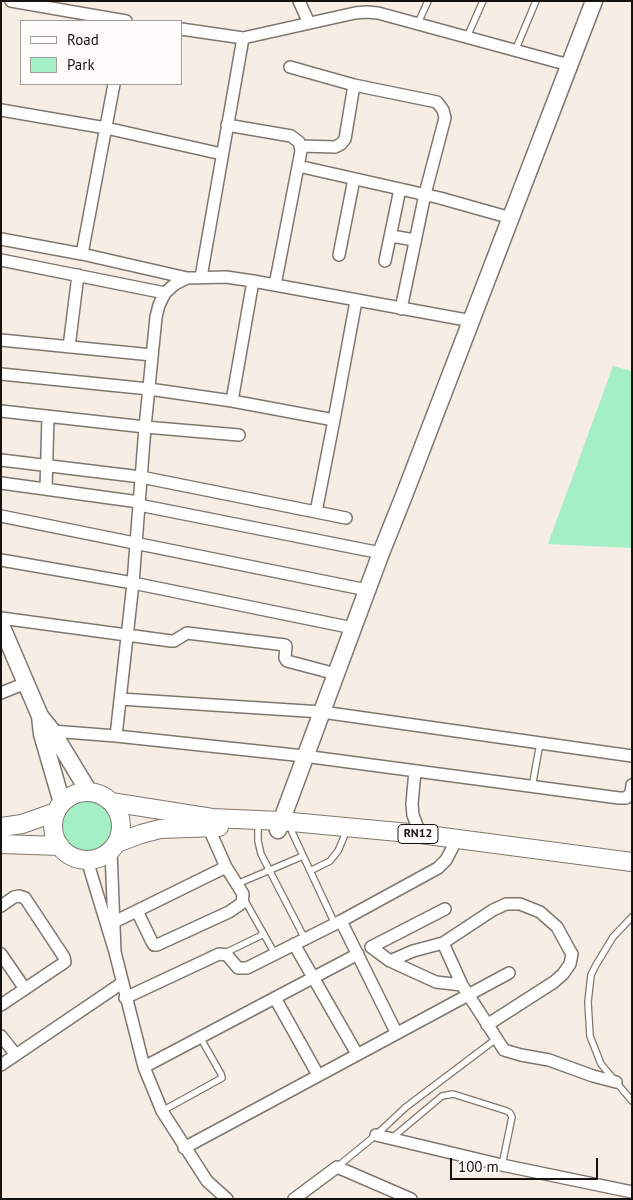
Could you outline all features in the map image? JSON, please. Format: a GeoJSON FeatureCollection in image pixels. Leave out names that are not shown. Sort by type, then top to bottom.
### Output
{"type":"FeatureCollection","features":[{"type":"Feature","properties":{"kind":"main road","name":"RN12"},"geometry":{"type":"LineString","coordinates":[[89,792],[101,795],[112,802],[205,821],[258,829],[283,828],[344,837],[454,844],[632,862]]}},
{"type":"Feature","properties":{"kind":"main road"},"geometry":{"type":"LineString","coordinates":[[1,827],[22,824],[59,808],[70,797],[79,793],[89,792]]}},
{"type":"Feature","properties":{"kind":"main road"},"geometry":{"type":"LineString","coordinates":[[112,802],[117,809],[122,826],[114,847]]}},
{"type":"Feature","properties":{"kind":"main road"},"geometry":{"type":"LineString","coordinates":[[59,808],[53,829],[60,846],[76,858],[87,860]]}},
{"type":"Feature","properties":{"kind":"main road","name":"RN12"},"geometry":{"type":"LineString","coordinates":[[87,860],[100,858],[114,847],[141,834],[205,821],[283,828],[420,834],[454,844],[632,872]]}},
{"type":"Feature","properties":{"kind":"main road"},"geometry":{"type":"LineString","coordinates":[[1,844],[60,846]]}},
{"type":"Feature","properties":{"kind":"street"},"geometry":{"type":"LineString","coordinates":[[10,1],[120,20]]}},
{"type":"Feature","properties":{"kind":"street"},"geometry":{"type":"LineString","coordinates":[[299,1],[309,23]]}},
{"type":"Feature","properties":{"kind":"street"},"geometry":{"type":"LineString","coordinates":[[283,828],[304,756],[352,628],[406,493],[594,1]]}},
{"type":"Feature","properties":{"kind":"street"},"geometry":{"type":"LineString","coordinates":[[182,29],[243,38],[366,12],[378,12],[569,65]]}},
{"type":"Feature","properties":{"kind":"street"},"geometry":{"type":"LineString","coordinates":[[201,277],[243,38]]}},
{"type":"Feature","properties":{"kind":"street"},"geometry":{"type":"LineString","coordinates":[[290,67],[354,84],[437,102],[444,110],[445,118],[425,194],[401,309]]}},
{"type":"Feature","properties":{"kind":"street"},"geometry":{"type":"LineString","coordinates":[[300,146],[335,147],[341,144],[345,139],[354,84]]}},
{"type":"Feature","properties":{"kind":"street"},"geometry":{"type":"LineString","coordinates":[[82,254],[114,85]]}},
{"type":"Feature","properties":{"kind":"street"},"geometry":{"type":"LineString","coordinates":[[1,110],[106,128],[222,154]]}},
{"type":"Feature","properties":{"kind":"street"},"geometry":{"type":"LineString","coordinates":[[227,126],[291,136],[300,146],[301,151],[275,285]]}},
{"type":"Feature","properties":{"kind":"street"},"geometry":{"type":"LineString","coordinates":[[298,166],[425,194],[511,218]]}},
{"type":"Feature","properties":{"kind":"street"},"geometry":{"type":"LineString","coordinates":[[339,255],[354,179]]}},
{"type":"Feature","properties":{"kind":"street"},"geometry":{"type":"LineString","coordinates":[[384,262],[400,189]]}},
{"type":"Feature","properties":{"kind":"street"},"geometry":{"type":"LineString","coordinates":[[391,236],[415,240]]}},
{"type":"Feature","properties":{"kind":"street"},"geometry":{"type":"LineString","coordinates":[[1,239],[82,254],[187,278],[226,277],[253,281],[472,321]]}},
{"type":"Feature","properties":{"kind":"street"},"geometry":{"type":"LineString","coordinates":[[1,260],[165,293]]}},
{"type":"Feature","properties":{"kind":"street"},"geometry":{"type":"LineString","coordinates":[[69,347],[78,275]]}},
{"type":"Feature","properties":{"kind":"street"},"geometry":{"type":"LineString","coordinates":[[116,736],[133,583],[145,426],[156,317],[159,304],[165,293],[175,284],[187,278]]}},
{"type":"Feature","properties":{"kind":"street"},"geometry":{"type":"LineString","coordinates":[[232,401],[253,281]]}},
{"type":"Feature","properties":{"kind":"street"},"geometry":{"type":"LineString","coordinates":[[316,512],[356,301]]}},
{"type":"Feature","properties":{"kind":"street"},"geometry":{"type":"LineString","coordinates":[[1,340],[152,355]]}},
{"type":"Feature","properties":{"kind":"street"},"geometry":{"type":"LineString","coordinates":[[1,374],[149,389],[232,401],[334,420]]}},
{"type":"Feature","properties":{"kind":"street"},"geometry":{"type":"LineString","coordinates":[[1,410],[239,435]]}},
{"type":"Feature","properties":{"kind":"street"},"geometry":{"type":"LineString","coordinates":[[46,489],[48,416]]}},
{"type":"Feature","properties":{"kind":"street"},"geometry":{"type":"LineString","coordinates":[[1,460],[141,477],[346,518]]}},
{"type":"Feature","properties":{"kind":"street"},"geometry":{"type":"LineString","coordinates":[[1,483],[139,504],[381,553]]}},
{"type":"Feature","properties":{"kind":"street"},"geometry":{"type":"LineString","coordinates":[[1,516],[367,590]]}},
{"type":"Feature","properties":{"kind":"street"},"geometry":{"type":"LineString","coordinates":[[1,560],[133,583],[352,628]]}},
{"type":"Feature","properties":{"kind":"street"},"geometry":{"type":"LineString","coordinates":[[1,618],[171,642],[187,633],[284,645],[286,646],[287,661],[336,674]]}},
{"type":"Feature","properties":{"kind":"street"},"geometry":{"type":"LineString","coordinates":[[1,625],[47,733],[89,792]]}},
{"type":"Feature","properties":{"kind":"street"},"geometry":{"type":"LineString","coordinates":[[1,693],[26,683]]}},
{"type":"Feature","properties":{"kind":"street"},"geometry":{"type":"LineString","coordinates":[[120,699],[322,712],[632,756]]}},
{"type":"Feature","properties":{"kind":"street"},"geometry":{"type":"LineString","coordinates":[[47,733],[116,736],[304,756],[619,798],[626,798],[632,786]]}},
{"type":"Feature","properties":{"kind":"street"},"geometry":{"type":"LineString","coordinates":[[47,733],[59,808]]}},
{"type":"Feature","properties":{"kind":"street"},"geometry":{"type":"LineString","coordinates":[[415,771],[412,804],[413,816],[420,834]]}},
{"type":"Feature","properties":{"kind":"street"},"geometry":{"type":"LineString","coordinates":[[137,911],[152,942],[154,945],[157,945],[229,912],[242,903],[243,894],[226,867],[205,821]]}},
{"type":"Feature","properties":{"kind":"street"},"geometry":{"type":"LineString","coordinates":[[125,998],[200,962],[223,954],[238,968],[243,968],[275,954],[438,868],[446,860],[454,844]]}},
{"type":"Feature","properties":{"kind":"street"},"geometry":{"type":"LineString","coordinates":[[110,924],[114,847]]}},
{"type":"Feature","properties":{"kind":"street"},"geometry":{"type":"LineString","coordinates":[[87,860],[110,924],[125,998],[144,1067],[162,1111],[184,1148],[207,1181],[226,1199]]}},
{"type":"Feature","properties":{"kind":"street"},"geometry":{"type":"LineString","coordinates":[[110,924],[226,867]]}},
{"type":"Feature","properties":{"kind":"street"},"geometry":{"type":"LineString","coordinates":[[1,906],[14,897],[25,898],[64,957],[65,962],[1,1005]]}},
{"type":"Feature","properties":{"kind":"street"},"geometry":{"type":"LineString","coordinates":[[390,961],[413,951],[443,943],[493,910],[506,904],[520,904],[540,912],[557,928],[569,948],[572,959],[563,974],[542,991],[487,1025]]}},
{"type":"Feature","properties":{"kind":"street"},"geometry":{"type":"LineString","coordinates":[[445,909],[371,947],[390,961],[436,982],[465,990]]}},
{"type":"Feature","properties":{"kind":"street"},"geometry":{"type":"LineString","coordinates":[[338,922],[358,954],[396,1032]]}},
{"type":"Feature","properties":{"kind":"street"},"geometry":{"type":"LineString","coordinates":[[300,941],[314,978],[357,1054]]}},
{"type":"Feature","properties":{"kind":"street"},"geometry":{"type":"LineString","coordinates":[[443,943],[465,990],[504,1050],[510,1053],[550,1060],[593,1076],[616,1082]]}},
{"type":"Feature","properties":{"kind":"street"},"geometry":{"type":"LineString","coordinates":[[1,954],[25,989]]}},
{"type":"Feature","properties":{"kind":"street"},"geometry":{"type":"LineString","coordinates":[[144,1067],[358,954]]}},
{"type":"Feature","properties":{"kind":"street"},"geometry":{"type":"LineString","coordinates":[[184,1148],[357,1054],[465,990],[509,973]]}},
{"type":"Feature","properties":{"kind":"street"},"geometry":{"type":"LineString","coordinates":[[1,1065],[122,984]]}},
{"type":"Feature","properties":{"kind":"street"},"geometry":{"type":"LineString","coordinates":[[274,998],[318,1075]]}},
{"type":"Feature","properties":{"kind":"street"},"geometry":{"type":"LineString","coordinates":[[1,1036],[16,1055]]}},
{"type":"Feature","properties":{"kind":"street"},"geometry":{"type":"LineString","coordinates":[[376,1135],[632,1192]]}},
{"type":"Feature","properties":{"kind":"street"},"geometry":{"type":"LineString","coordinates":[[297,1198],[337,1167],[411,1199]]}},
{"type":"Feature","properties":{"kind":"lane"},"geometry":{"type":"LineString","coordinates":[[418,24],[428,1]]}},
{"type":"Feature","properties":{"kind":"lane"},"geometry":{"type":"LineString","coordinates":[[466,37],[483,1]]}},
{"type":"Feature","properties":{"kind":"lane"},"geometry":{"type":"LineString","coordinates":[[515,50],[536,1]]}},
{"type":"Feature","properties":{"kind":"lane"},"geometry":{"type":"LineString","coordinates":[[532,787],[540,743]]}},
{"type":"Feature","properties":{"kind":"lane"},"geometry":{"type":"LineString","coordinates":[[283,828],[303,856],[338,922]]}},
{"type":"Feature","properties":{"kind":"lane"},"geometry":{"type":"LineString","coordinates":[[258,829],[261,854],[300,941]]}},
{"type":"Feature","properties":{"kind":"lane"},"geometry":{"type":"LineString","coordinates":[[310,871],[330,861],[338,851],[344,837]]}},
{"type":"Feature","properties":{"kind":"lane"},"geometry":{"type":"LineString","coordinates":[[237,884],[303,856]]}},
{"type":"Feature","properties":{"kind":"lane"},"geometry":{"type":"LineString","coordinates":[[244,898],[275,954]]}},
{"type":"Feature","properties":{"kind":"lane"},"geometry":{"type":"LineString","coordinates":[[632,917],[604,951],[591,975],[589,986],[590,1036],[601,1064],[632,1101]]}},
{"type":"Feature","properties":{"kind":"lane"},"geometry":{"type":"LineString","coordinates":[[223,954],[264,934]]}},
{"type":"Feature","properties":{"kind":"lane"},"geometry":{"type":"LineString","coordinates":[[358,954],[371,947]]}},
{"type":"Feature","properties":{"kind":"lane"},"geometry":{"type":"LineString","coordinates":[[162,1111],[222,1078],[222,1074],[200,1037]]}},
{"type":"Feature","properties":{"kind":"lane"},"geometry":{"type":"LineString","coordinates":[[337,1167],[406,1107],[496,1039]]}},
{"type":"Feature","properties":{"kind":"lane"},"geometry":{"type":"LineString","coordinates":[[391,1139],[442,1096],[453,1094],[507,1110],[510,1113],[512,1117],[502,1164]]}},
{"type":"Feature","properties":{"kind":"green space"},"geometry":{"type":"Polygon","coordinates":[[[613,366],[632,371],[632,548],[548,544],[613,366]]]}},
{"type":"Feature","properties":{"kind":"green space"},"geometry":{"type":"Polygon","coordinates":[[[83,799],[93,799],[103,803],[111,811],[115,826],[111,841],[103,849],[93,853],[83,853],[73,849],[65,841],[61,831],[61,821],[65,811],[73,803],[83,799]]]}}]}
